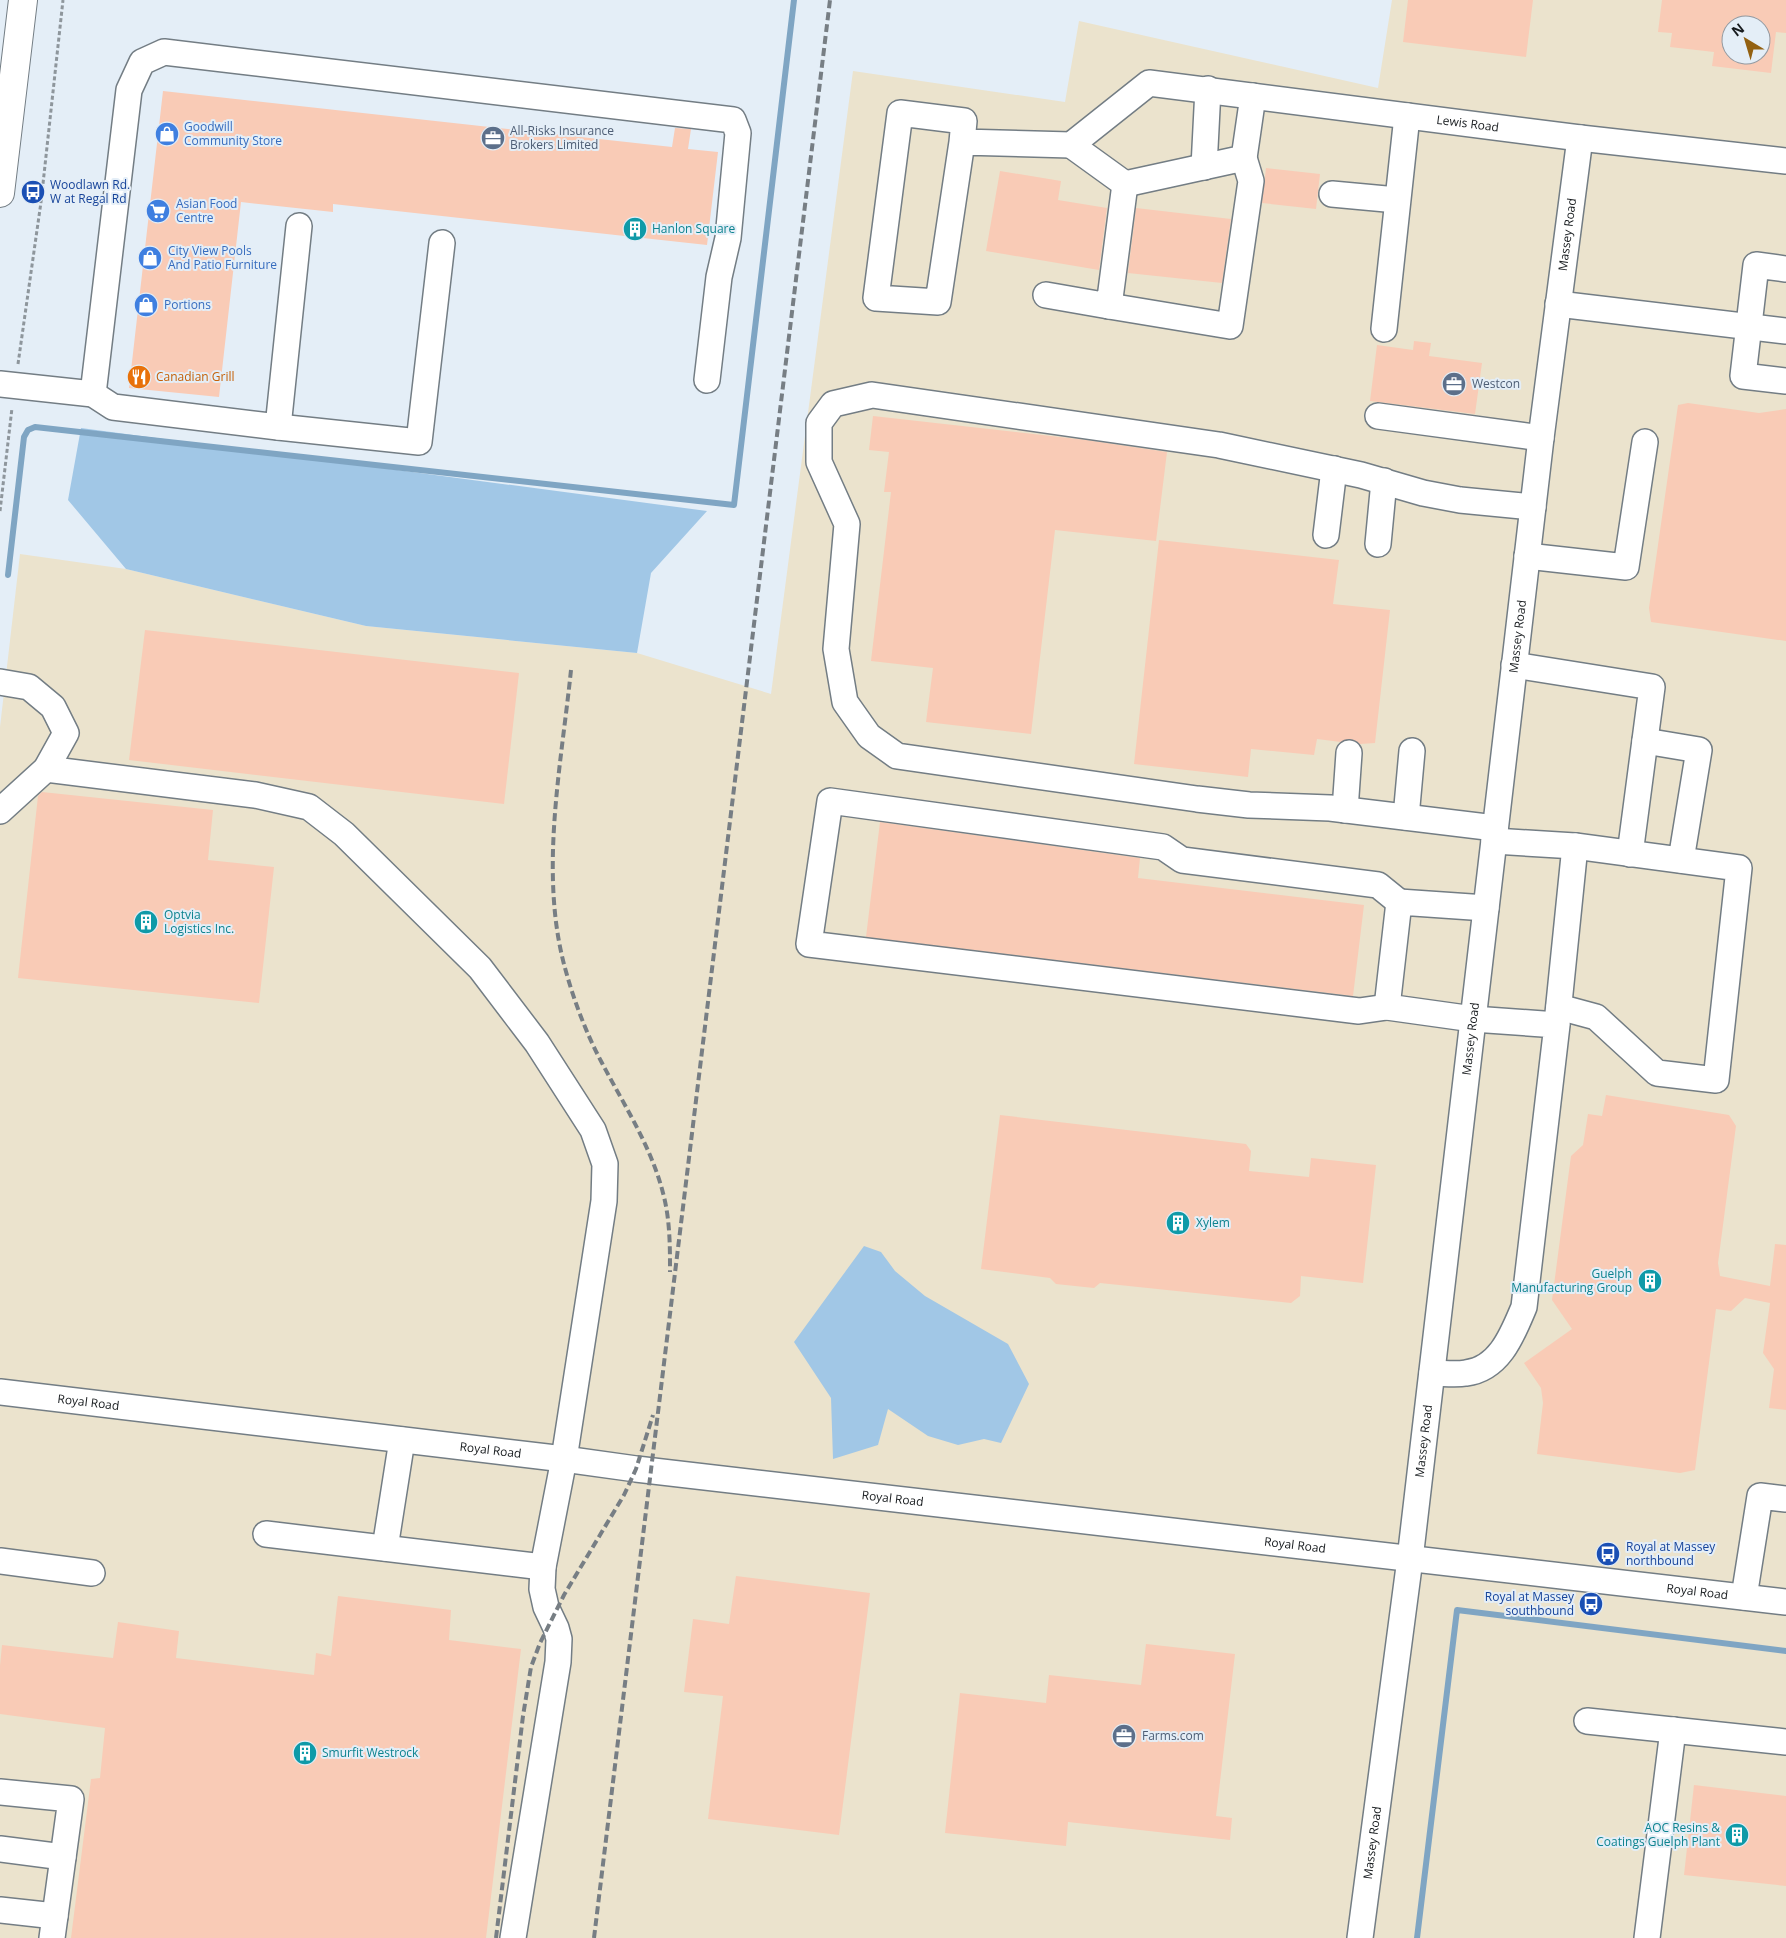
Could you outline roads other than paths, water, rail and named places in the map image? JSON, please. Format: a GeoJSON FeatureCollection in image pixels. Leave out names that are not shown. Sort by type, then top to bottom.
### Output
{"type":"FeatureCollection","features":[{"type":"Feature","properties":{"kind":"main road"},"geometry":{"type":"LineString","coordinates":[[0,193],[23,0]]}},
{"type":"Feature","properties":{"kind":"street"},"geometry":{"type":"LineString","coordinates":[[93,394],[129,90],[142,62],[164,52],[733,120],[738,132],[728,238],[719,277],[707,380]]}},
{"type":"Feature","properties":{"kind":"street","name":"Lewis Road"},"geometry":{"type":"LineString","coordinates":[[1071,145],[1149,83],[1580,138],[1786,161]]}},
{"type":"Feature","properties":{"kind":"street"},"geometry":{"type":"LineString","coordinates":[[1204,166],[1208,90]]}},
{"type":"Feature","properties":{"kind":"street"},"geometry":{"type":"LineString","coordinates":[[1046,294],[1230,326],[1251,181],[1244,158],[1253,96]]}},
{"type":"Feature","properties":{"kind":"street"},"geometry":{"type":"LineString","coordinates":[[900,113],[964,121],[962,142],[938,302],[876,298],[900,113]]}},
{"type":"Feature","properties":{"kind":"street"},"geometry":{"type":"LineString","coordinates":[[1384,329],[1407,116]]}},
{"type":"Feature","properties":{"kind":"street","name":"Massey Road"},"geometry":{"type":"LineString","coordinates":[[1360,1938],[1410,1559],[1541,438],[1580,138]]}},
{"type":"Feature","properties":{"kind":"street"},"geometry":{"type":"LineString","coordinates":[[962,142],[1071,145],[1124,184],[1244,158]]}},
{"type":"Feature","properties":{"kind":"street"},"geometry":{"type":"LineString","coordinates":[[1109,306],[1124,184]]}},
{"type":"Feature","properties":{"kind":"street"},"geometry":{"type":"LineString","coordinates":[[1332,194],[1397,200]]}},
{"type":"Feature","properties":{"kind":"street"},"geometry":{"type":"LineString","coordinates":[[278,426],[299,226]]}},
{"type":"Feature","properties":{"kind":"street"},"geometry":{"type":"LineString","coordinates":[[7,385],[93,394],[113,407],[419,442],[442,243]]}},
{"type":"Feature","properties":{"kind":"street"},"geometry":{"type":"LineString","coordinates":[[1786,269],[1756,265],[1743,376],[1786,381]]}},
{"type":"Feature","properties":{"kind":"street"},"geometry":{"type":"LineString","coordinates":[[1558,304],[1786,331]]}},
{"type":"Feature","properties":{"kind":"street"},"geometry":{"type":"LineString","coordinates":[[1486,908],[1399,902],[1378,885],[1182,860],[1163,847],[830,801],[809,944],[1359,1011],[1387,1007],[1473,1018],[1596,1017],[1656,1073],[1716,1080],[1739,868],[1495,834],[1406,817],[1345,810],[1197,800],[897,756],[869,736],[844,702],[836,649],[848,524],[819,462],[819,423],[833,404],[872,394],[1219,445],[1334,469],[1423,493],[1460,500],[1533,507]]}},
{"type":"Feature","properties":{"kind":"street"},"geometry":{"type":"LineString","coordinates":[[1378,416],[1541,438]]}},
{"type":"Feature","properties":{"kind":"street"},"geometry":{"type":"LineString","coordinates":[[1527,556],[1626,567],[1645,442]]}},
{"type":"Feature","properties":{"kind":"street"},"geometry":{"type":"LineString","coordinates":[[1326,535],[1334,469]]}},
{"type":"Feature","properties":{"kind":"street"},"geometry":{"type":"LineString","coordinates":[[1378,544],[1384,481]]}},
{"type":"Feature","properties":{"kind":"street"},"geometry":{"type":"LineString","coordinates":[[1514,665],[1652,687],[1630,854]]}},
{"type":"Feature","properties":{"kind":"street"},"geometry":{"type":"LineString","coordinates":[[0,682],[29,687],[53,707],[66,733],[46,769],[0,811]]}},
{"type":"Feature","properties":{"kind":"street"},"geometry":{"type":"LineString","coordinates":[[1645,741],[1699,750],[1681,860]]}},
{"type":"Feature","properties":{"kind":"street"},"geometry":{"type":"LineString","coordinates":[[1406,817],[1412,751]]}},
{"type":"Feature","properties":{"kind":"street"},"geometry":{"type":"LineString","coordinates":[[1345,810],[1349,753]]}},
{"type":"Feature","properties":{"kind":"street"},"geometry":{"type":"LineString","coordinates":[[46,769],[255,795],[309,807],[344,834],[480,968],[538,1043],[593,1130],[605,1164],[604,1201],[564,1459],[543,1567],[542,1589],[546,1607],[559,1639],[558,1662],[514,1938]]}},
{"type":"Feature","properties":{"kind":"street"},"geometry":{"type":"LineString","coordinates":[[1432,1373],[1468,1373],[1490,1364],[1509,1342],[1524,1307],[1558,1016],[1575,846]]}},
{"type":"Feature","properties":{"kind":"street"},"geometry":{"type":"LineString","coordinates":[[1387,1007],[1399,902]]}},
{"type":"Feature","properties":{"kind":"street","name":"Royal Road"},"geometry":{"type":"LineString","coordinates":[[0,1392],[636,1469],[1786,1602]]}},
{"type":"Feature","properties":{"kind":"street"},"geometry":{"type":"LineString","coordinates":[[385,1548],[402,1440]]}},
{"type":"Feature","properties":{"kind":"street"},"geometry":{"type":"LineString","coordinates":[[1744,1597],[1760,1496],[1786,1499]]}},
{"type":"Feature","properties":{"kind":"street"},"geometry":{"type":"LineString","coordinates":[[266,1534],[543,1567]]}},
{"type":"Feature","properties":{"kind":"street"},"geometry":{"type":"LineString","coordinates":[[0,1561],[92,1573]]}},
{"type":"Feature","properties":{"kind":"street"},"geometry":{"type":"LineString","coordinates":[[1587,1721],[1786,1742]]}},
{"type":"Feature","properties":{"kind":"street"},"geometry":{"type":"LineString","coordinates":[[1647,1938],[1673,1730]]}},
{"type":"Feature","properties":{"kind":"street"},"geometry":{"type":"LineString","coordinates":[[0,1792],[71,1799],[53,1927],[0,1910]]}},
{"type":"Feature","properties":{"kind":"street"},"geometry":{"type":"LineString","coordinates":[[0,1849],[63,1856]]}},
{"type":"Feature","properties":{"kind":"waterway"},"geometry":{"type":"LineString","coordinates":[[8,575],[24,437],[28,430],[35,427],[734,505],[794,0]]}},
{"type":"Feature","properties":{"kind":"waterway"},"geometry":{"type":"LineString","coordinates":[[1417,1938],[1457,1610],[1786,1651]]}},
{"type":"Feature","properties":{"kind":"railway"},"geometry":{"type":"LineString","coordinates":[[594,1938],[830,0]]}},
{"type":"Feature","properties":{"kind":"railway"},"geometry":{"type":"LineString","coordinates":[[571,670],[554,820],[553,858],[557,932],[576,1005],[596,1052],[628,1110],[652,1159],[658,1176],[668,1222],[670,1272]]}},
{"type":"Feature","properties":{"kind":"railway"},"geometry":{"type":"LineString","coordinates":[[496,1938],[523,1716],[531,1667],[540,1643],[564,1595],[624,1495],[636,1469],[653,1415]]}},
{"type":"Feature","properties":{"kind":"place","name":"Goodwill Community Store"},"geometry":{"type":"Point","coordinates":[167,134]}},
{"type":"Feature","properties":{"kind":"place","name":"All-Risks Insurance Brokers Limited"},"geometry":{"type":"Point","coordinates":[493,138]}},
{"type":"Feature","properties":{"kind":"place","name":"Woodlawn Rd. W at Regal Rd"},"geometry":{"type":"Point","coordinates":[33,192]}},
{"type":"Feature","properties":{"kind":"place","name":"Asian Food Centre"},"geometry":{"type":"Point","coordinates":[158,211]}},
{"type":"Feature","properties":{"kind":"place","name":"Hanlon Square"},"geometry":{"type":"Point","coordinates":[635,229]}},
{"type":"Feature","properties":{"kind":"place","name":"City View Pools And Patio Furniture"},"geometry":{"type":"Point","coordinates":[150,258]}},
{"type":"Feature","properties":{"kind":"place","name":"Portions"},"geometry":{"type":"Point","coordinates":[146,305]}},
{"type":"Feature","properties":{"kind":"place","name":"Canadian Grill"},"geometry":{"type":"Point","coordinates":[139,377]}},
{"type":"Feature","properties":{"kind":"place","name":"Westcon"},"geometry":{"type":"Point","coordinates":[1454,384]}},
{"type":"Feature","properties":{"kind":"place","name":"Optvia Logistics Inc."},"geometry":{"type":"Point","coordinates":[146,922]}},
{"type":"Feature","properties":{"kind":"place","name":"Xylem"},"geometry":{"type":"Point","coordinates":[1178,1223]}},
{"type":"Feature","properties":{"kind":"place","name":"Guelph Manufacturing Group"},"geometry":{"type":"Point","coordinates":[1650,1281]}},
{"type":"Feature","properties":{"kind":"place","name":"Royal at Massey northbound"},"geometry":{"type":"Point","coordinates":[1608,1554]}},
{"type":"Feature","properties":{"kind":"place","name":"Royal at Massey southbound"},"geometry":{"type":"Point","coordinates":[1591,1604]}},
{"type":"Feature","properties":{"kind":"place","name":"Farms.com"},"geometry":{"type":"Point","coordinates":[1124,1736]}},
{"type":"Feature","properties":{"kind":"place","name":"Smurfit Westrock"},"geometry":{"type":"Point","coordinates":[305,1753]}},
{"type":"Feature","properties":{"kind":"place","name":"AOC Resins & Coatings Guelph Plant"},"geometry":{"type":"Point","coordinates":[1737,1835]}}]}
